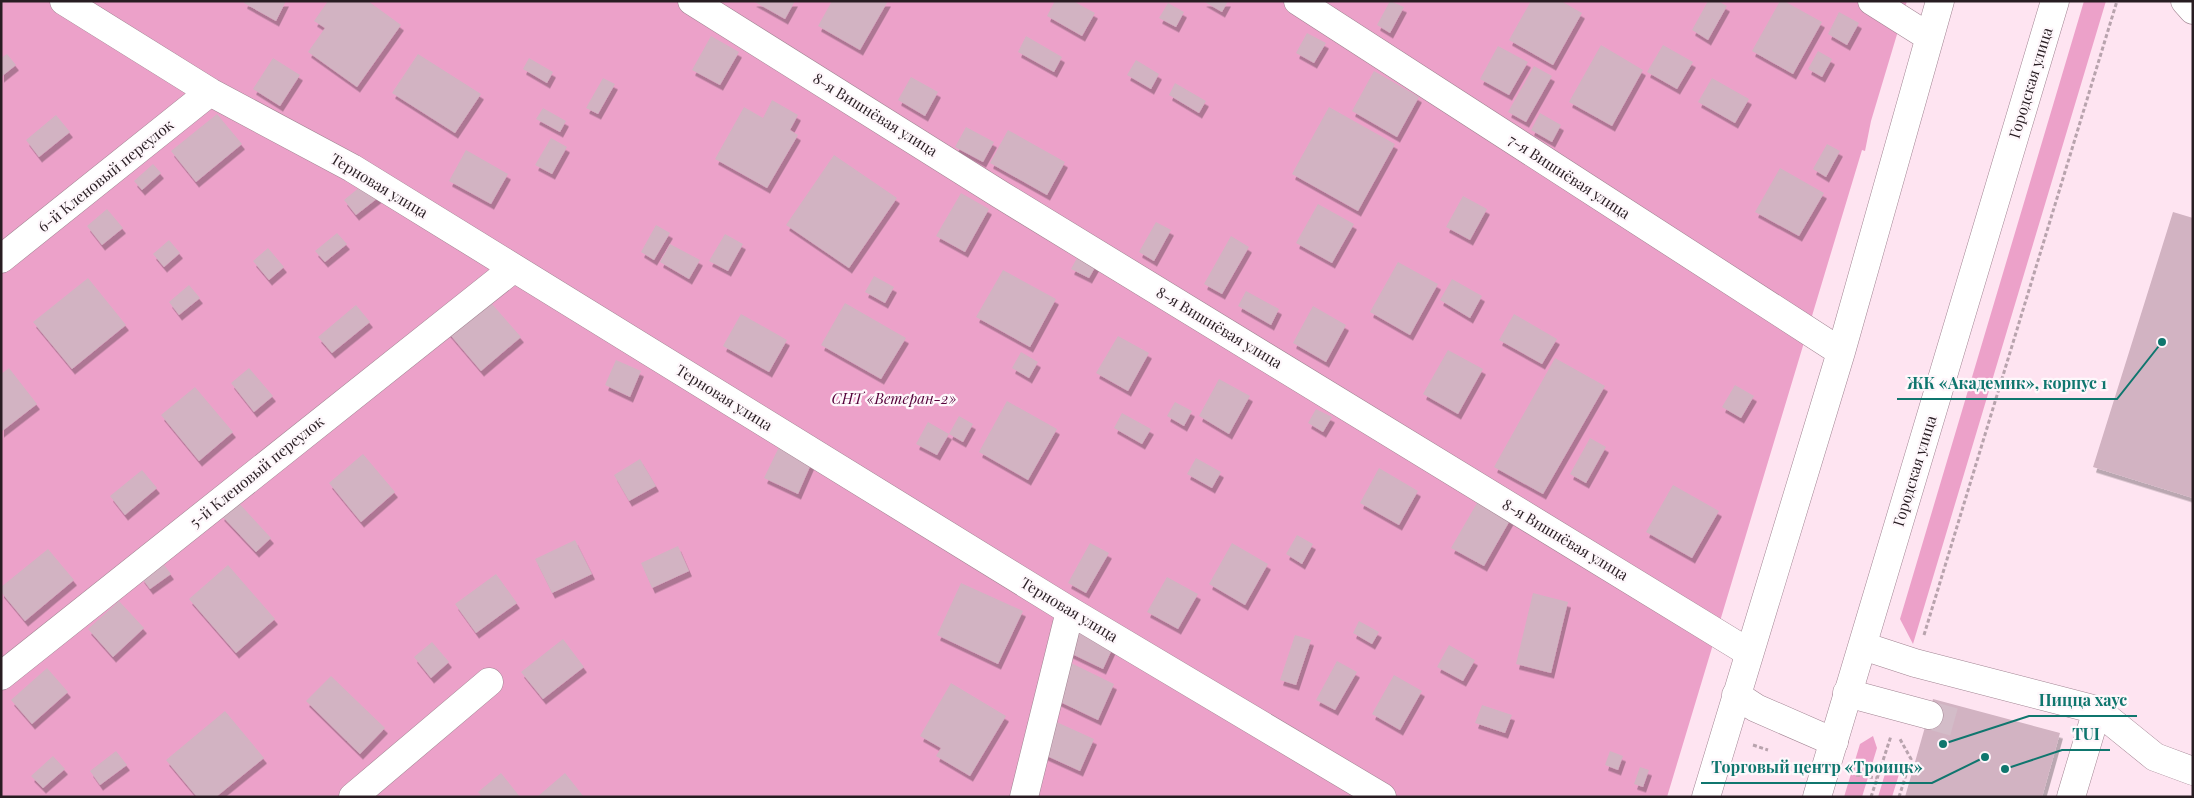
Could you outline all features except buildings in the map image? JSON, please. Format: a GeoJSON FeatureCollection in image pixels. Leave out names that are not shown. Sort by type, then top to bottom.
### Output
{"type":"FeatureCollection","features":[{"type":"Feature","properties":{"kind":"street","name":"Терновая улица"},"geometry":{"type":"LineString","coordinates":[[64,1],[210,92],[352,168],[1070,611],[1354,789],[1382,797]]}},
{"type":"Feature","properties":{"kind":"street","name":"8-я Вишнёвая улица"},"geometry":{"type":"LineString","coordinates":[[692,1],[1001,195],[1748,652]]}},
{"type":"Feature","properties":{"kind":"street","name":"7-я Вишнёвая улица"},"geometry":{"type":"LineString","coordinates":[[1298,1],[1841,352]]}},
{"type":"Feature","properties":{"kind":"street"},"geometry":{"type":"LineString","coordinates":[[1872,1],[1929,37]]}},
{"type":"Feature","properties":{"kind":"street"},"geometry":{"type":"LineString","coordinates":[[1706,797],[1748,652],[1841,352],[1940,1]]}},
{"type":"Feature","properties":{"kind":"street","name":"Городская улица"},"geometry":{"type":"LineString","coordinates":[[1818,797],[1847,693],[1863,646],[2055,1]]}},
{"type":"Feature","properties":{"kind":"street"},"geometry":{"type":"LineString","coordinates":[[2185,1],[2193,10]]}},
{"type":"Feature","properties":{"kind":"street","name":"6-й Кленовый переулок"},"geometry":{"type":"LineString","coordinates":[[1,259],[210,92]]}},
{"type":"Feature","properties":{"kind":"street","name":"5-й Кленовый переулок"},"geometry":{"type":"LineString","coordinates":[[1,676],[514,268]]}},
{"type":"Feature","properties":{"kind":"street"},"geometry":{"type":"LineString","coordinates":[[1024,797],[1070,611]]}},
{"type":"Feature","properties":{"kind":"street"},"geometry":{"type":"LineString","coordinates":[[1863,646],[1916,663],[2097,710],[2155,757],[2193,771]]}},
{"type":"Feature","properties":{"kind":"street"},"geometry":{"type":"LineString","coordinates":[[353,797],[489,682]]}},
{"type":"Feature","properties":{"kind":"street"},"geometry":{"type":"LineString","coordinates":[[1847,693],[1898,717],[1929,715]]}},
{"type":"Feature","properties":{"kind":"street"},"geometry":{"type":"LineString","coordinates":[[1736,695],[1756,708],[1834,742]]}},
{"type":"Feature","properties":{"kind":"street"},"geometry":{"type":"LineString","coordinates":[[2071,797],[2097,710]]}},
{"type":"Feature","properties":{"kind":"path"},"geometry":{"type":"LineString","coordinates":[[1916,663],[2117,1]]}},
{"type":"Feature","properties":{"kind":"path"},"geometry":{"type":"LineString","coordinates":[[1871,797],[1898,717]]}},
{"type":"Feature","properties":{"kind":"path"},"geometry":{"type":"LineString","coordinates":[[1898,717],[1911,759],[1899,797]]}},
{"type":"Feature","properties":{"kind":"path"},"geometry":{"type":"LineString","coordinates":[[1851,774],[1876,778]]}},
{"type":"Feature","properties":{"kind":"green space","name":"СНТ «Ветеран-2»"},"geometry":{"type":"Polygon","coordinates":[[[1,1],[1907,1],[1871,121],[1865,151],[1862,150],[1667,797],[1,797],[1,1]]]}},
{"type":"Feature","properties":{"kind":"green space"},"geometry":{"type":"Polygon","coordinates":[[[2084,1],[2106,1],[1913,644],[1900,619],[2084,1]]]}},
{"type":"Feature","properties":{"kind":"green space"},"geometry":{"type":"Polygon","coordinates":[[[1873,736],[1877,748],[1862,797],[1844,797],[1860,744],[1873,736]]]}},
{"type":"Feature","properties":{"kind":"green space"},"geometry":{"type":"Polygon","coordinates":[[[1888,764],[1900,771],[1892,797],[1878,797],[1888,764]]]}},
{"type":"Feature","properties":{"kind":"tunnel"},"geometry":{"type":"LineString","coordinates":[[1929,715],[1954,722]]}},
{"type":"Feature","properties":{"kind":"place","name":"ЖК «Академик», корпус 1"},"geometry":{"type":"Point","coordinates":[2162,342]}},
{"type":"Feature","properties":{"kind":"place","name":"Пицца хаус"},"geometry":{"type":"Point","coordinates":[1943,744]}},
{"type":"Feature","properties":{"kind":"place","name":"Торговый центр «Троицк»"},"geometry":{"type":"Point","coordinates":[1985,757]}},
{"type":"Feature","properties":{"kind":"place","name":"TUI"},"geometry":{"type":"Point","coordinates":[2005,769]}}]}
